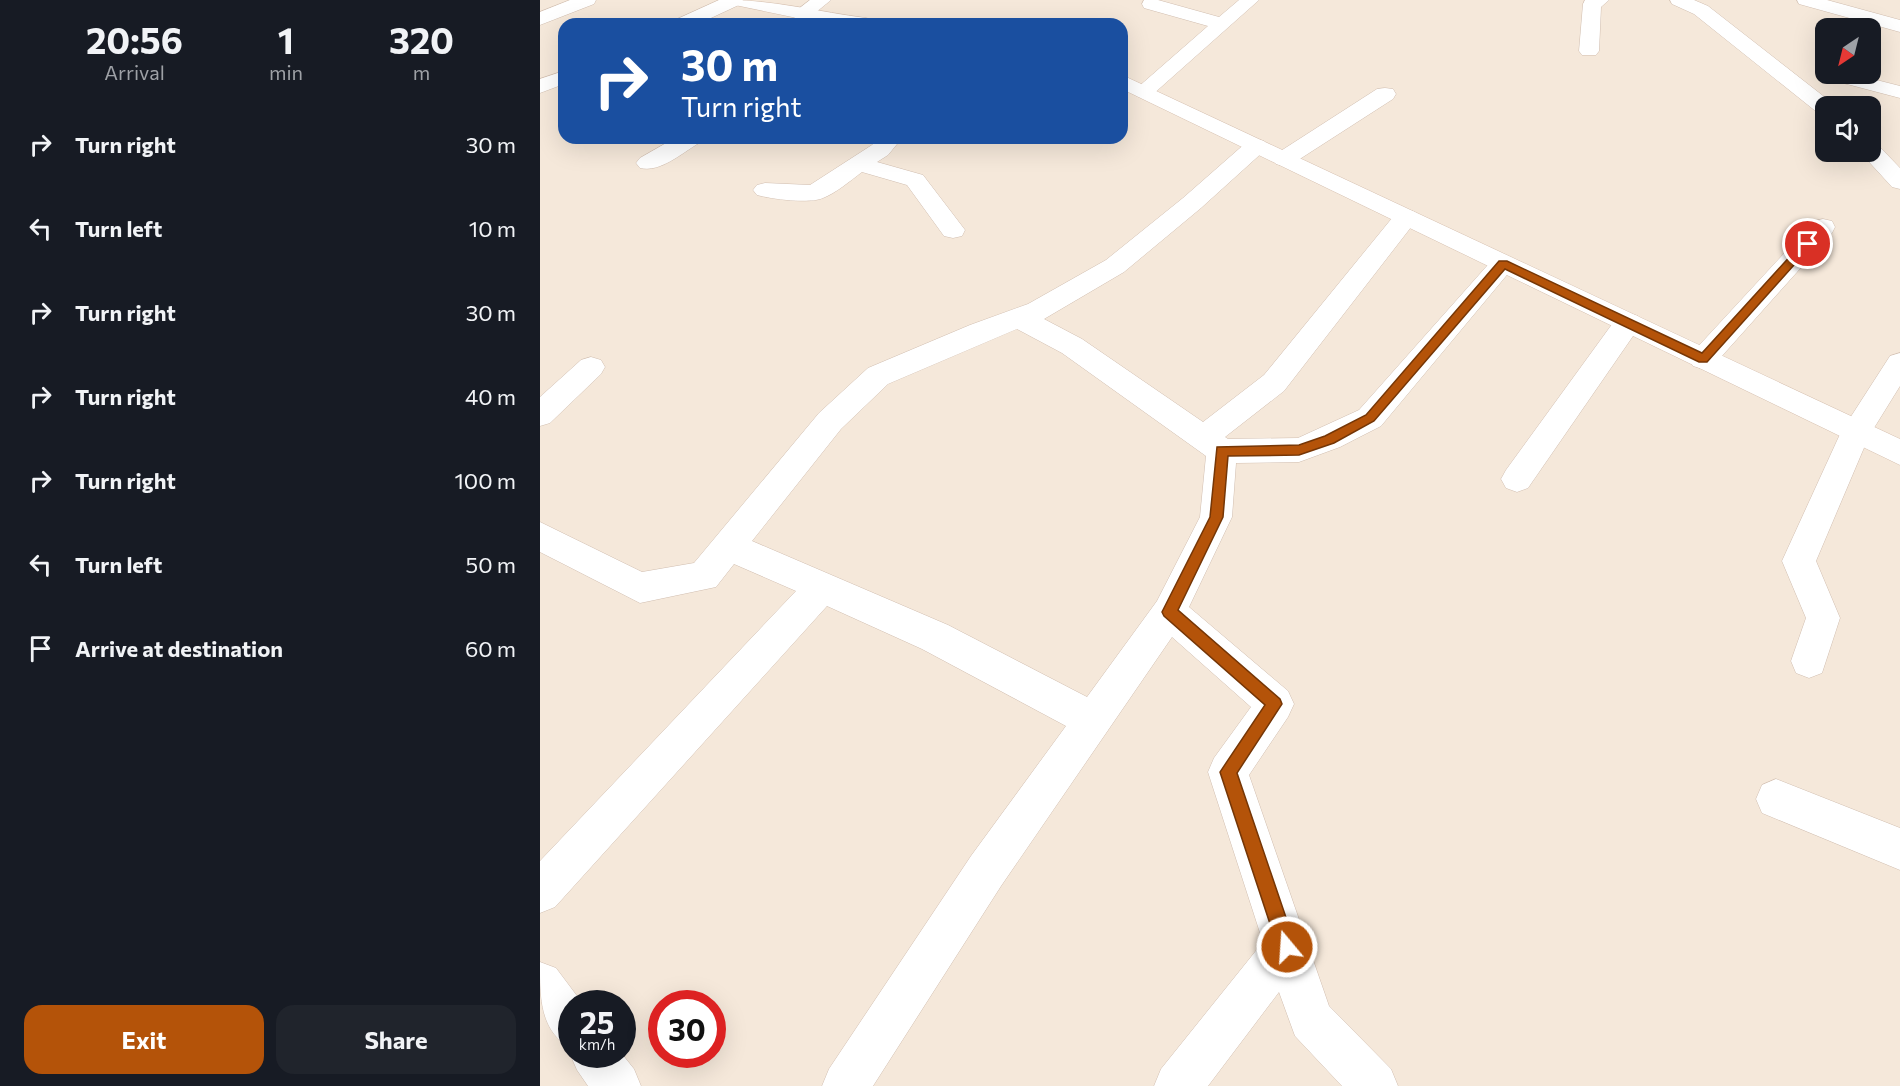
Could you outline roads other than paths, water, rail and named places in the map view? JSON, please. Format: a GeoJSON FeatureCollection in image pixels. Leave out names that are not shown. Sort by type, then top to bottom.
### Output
{"type":"FeatureCollection","features":[{"type":"Feature","properties":{"kind":"street"},"geometry":{"type":"LineString","coordinates":[[540,19],[587,0]]}},
{"type":"Feature","properties":{"kind":"street"},"geometry":{"type":"LineString","coordinates":[[696,18],[736,0],[828,18]]}},
{"type":"Feature","properties":{"kind":"street"},"geometry":{"type":"LineString","coordinates":[[802,14],[822,0]]}},
{"type":"Feature","properties":{"kind":"street"},"geometry":{"type":"LineString","coordinates":[[1250,0],[1223,24],[1133,86],[1900,453]]}},
{"type":"Feature","properties":{"kind":"street"},"geometry":{"type":"LineString","coordinates":[[1589,51],[1593,4],[1600,0]]}},
{"type":"Feature","properties":{"kind":"street"},"geometry":{"type":"LineString","coordinates":[[1679,0],[1701,10],[1815,99]]}},
{"type":"Feature","properties":{"kind":"street"},"geometry":{"type":"LineString","coordinates":[[1816,2],[1900,26]]}},
{"type":"Feature","properties":{"kind":"street"},"geometry":{"type":"LineString","coordinates":[[1151,4],[1223,24]]}},
{"type":"Feature","properties":{"kind":"street"},"geometry":{"type":"LineString","coordinates":[[1767,62],[1800,65],[1815,69]]}},
{"type":"Feature","properties":{"kind":"street"},"geometry":{"type":"LineString","coordinates":[[540,87],[558,80]]}},
{"type":"Feature","properties":{"kind":"street"},"geometry":{"type":"LineString","coordinates":[[1869,84],[1900,92]]}},
{"type":"Feature","properties":{"kind":"street"},"geometry":{"type":"LineString","coordinates":[[1284,159],[1385,94]]}},
{"type":"Feature","properties":{"kind":"street"},"geometry":{"type":"LineString","coordinates":[[648,163],[681,144]]}},
{"type":"Feature","properties":{"kind":"street"},"geometry":{"type":"LineString","coordinates":[[765,190],[815,193],[886,144]]}},
{"type":"Feature","properties":{"kind":"street"},"geometry":{"type":"LineString","coordinates":[[540,536],[640,588],[704,576],[830,421],[878,376],[1038,311],[1116,266],[1256,146]]}},
{"type":"Feature","properties":{"kind":"street"},"geometry":{"type":"LineString","coordinates":[[1881,162],[1900,182]]}},
{"type":"Feature","properties":{"kind":"street"},"geometry":{"type":"LineString","coordinates":[[859,164],[915,180],[953,230]]}},
{"type":"Feature","properties":{"kind":"street"},"geometry":{"type":"LineString","coordinates":[[846,1086],[986,871],[1091,719],[1169,612],[1216,517],[1213,444],[1274,383],[1406,217]]}},
{"type":"Feature","properties":{"kind":"street"},"geometry":{"type":"LineString","coordinates":[[1703,359],[1823,227]]}},
{"type":"Feature","properties":{"kind":"street"},"geometry":{"type":"LineString","coordinates":[[1019,318],[1072,346],[1213,444],[1299,450],[1329,439],[1370,418],[1503,264]]}},
{"type":"Feature","properties":{"kind":"street"},"geometry":{"type":"LineString","coordinates":[[1517,479],[1628,323]]}},
{"type":"Feature","properties":{"kind":"street"},"geometry":{"type":"LineString","coordinates":[[1809,661],[1823,618],[1799,561],[1856,432],[1900,363]]}},
{"type":"Feature","properties":{"kind":"street"},"geometry":{"type":"LineString","coordinates":[[540,416],[591,367]]}},
{"type":"Feature","properties":{"kind":"street"},"geometry":{"type":"LineString","coordinates":[[729,546],[935,637],[1091,719]]}},
{"type":"Feature","properties":{"kind":"street"},"geometry":{"type":"LineString","coordinates":[[540,892],[822,587]]}},
{"type":"Feature","properties":{"kind":"street"},"geometry":{"type":"LineString","coordinates":[[1169,612],[1275,704],[1228,772],[1311,1020],[1374,1086]]}},
{"type":"Feature","properties":{"kind":"street"},"geometry":{"type":"LineString","coordinates":[[1776,799],[1900,849]]}},
{"type":"Feature","properties":{"kind":"street"},"geometry":{"type":"LineString","coordinates":[[1178,1086],[1287,947]]}},
{"type":"Feature","properties":{"kind":"street"},"geometry":{"type":"LineString","coordinates":[[540,984],[558,1008]]}},
{"type":"Feature","properties":{"kind":"street"},"geometry":{"type":"LineString","coordinates":[[604,1068],[617,1086]]}}]}
